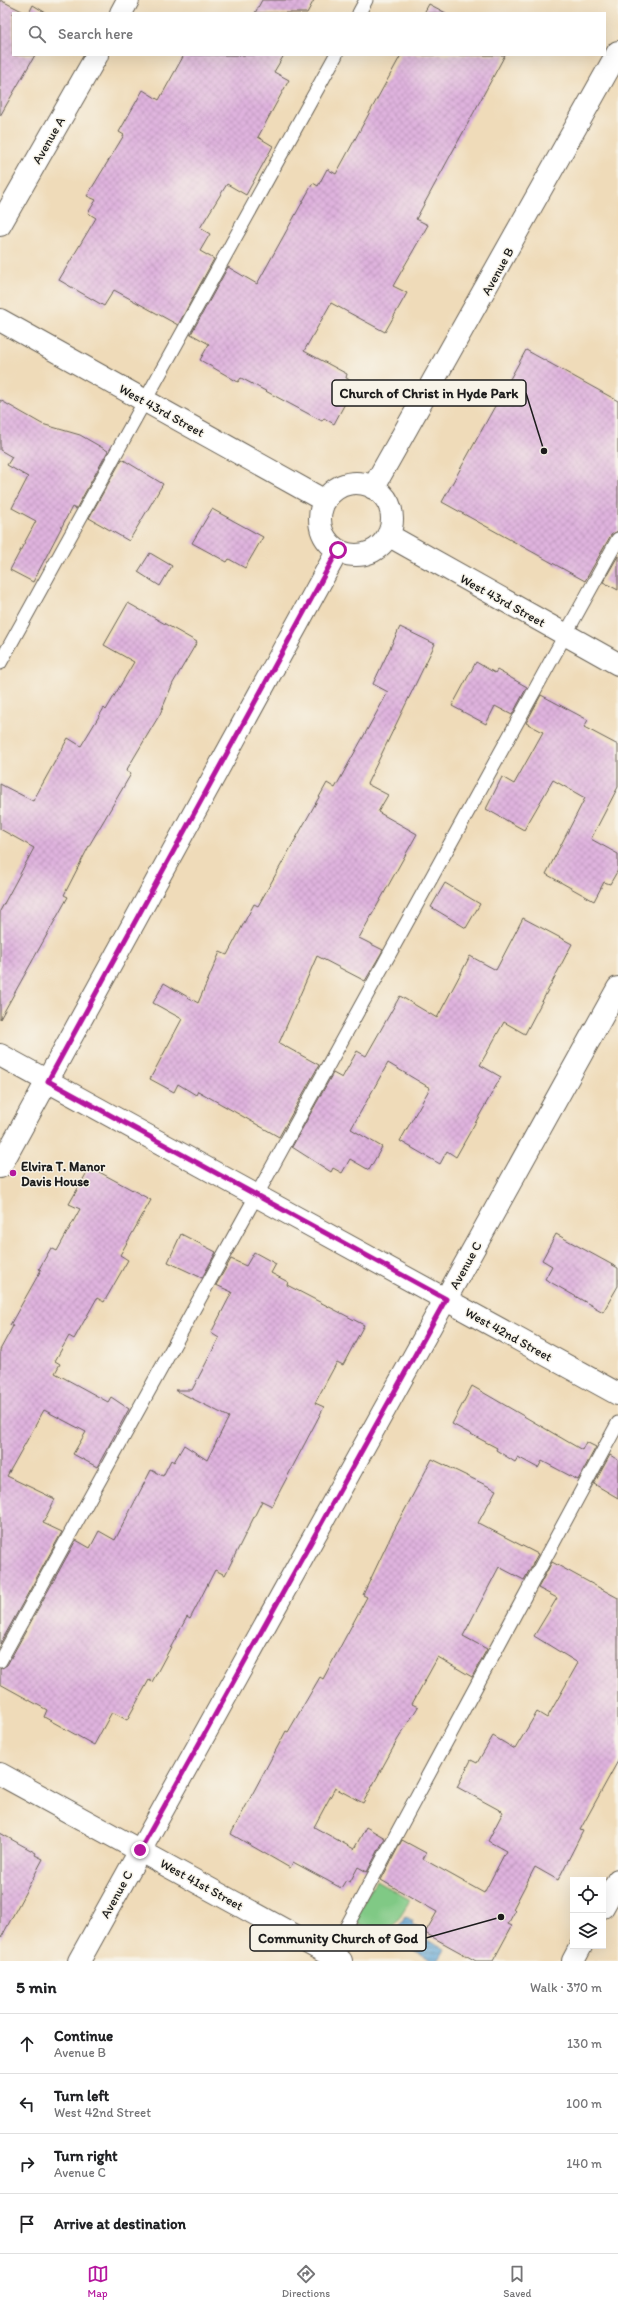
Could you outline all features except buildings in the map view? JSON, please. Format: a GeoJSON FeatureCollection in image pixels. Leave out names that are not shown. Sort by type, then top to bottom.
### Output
{"type":"FeatureCollection","features":[{"type":"Feature","properties":{"kind":"street"},"geometry":{"type":"LineString","coordinates":[[122,12],[128,0]]}},
{"type":"Feature","properties":{"kind":"street","name":"Avenue B"},"geometry":{"type":"LineString","coordinates":[[373,488],[618,52]]}},
{"type":"Feature","properties":{"kind":"street","name":"Avenue A"},"geometry":{"type":"LineString","coordinates":[[0,225],[96,56]]}},
{"type":"Feature","properties":{"kind":"street","name":"West 43rd Street"},"geometry":{"type":"LineString","coordinates":[[0,320],[325,501]]}},
{"type":"Feature","properties":{"kind":"street"},"geometry":{"type":"LineString","coordinates":[[351,484],[361,484],[373,488],[387,502],[391,513],[391,524],[388,536],[381,544],[371,551],[360,555],[347,554],[338,550],[328,542],[322,532],[320,521],[325,501],[332,492],[351,484]]}},
{"type":"Feature","properties":{"kind":"street","name":"West 43rd Street"},"geometry":{"type":"LineString","coordinates":[[388,536],[618,664]]}},
{"type":"Feature","properties":{"kind":"street"},"geometry":{"type":"LineString","coordinates":[[0,1167],[338,550]]}},
{"type":"Feature","properties":{"kind":"street","name":"Avenue C"},"geometry":{"type":"LineString","coordinates":[[78,1961],[618,988]]}},
{"type":"Feature","properties":{"kind":"street","name":"West 42nd Street"},"geometry":{"type":"LineString","coordinates":[[0,1055],[618,1394]]}},
{"type":"Feature","properties":{"kind":"street","name":"West 41st Street"},"geometry":{"type":"LineString","coordinates":[[0,1774],[140,1850],[334,1959]]}},
{"type":"Feature","properties":{"kind":"street"},"geometry":{"type":"LineString","coordinates":[[606,1902],[618,1880]]}},
{"type":"Feature","properties":{"kind":"street"},"geometry":{"type":"LineString","coordinates":[[573,1961],[579,1949]]}},
{"type":"Feature","properties":{"kind":"lane"},"geometry":{"type":"LineString","coordinates":[[360,12],[366,0]]}},
{"type":"Feature","properties":{"kind":"lane"},"geometry":{"type":"LineString","coordinates":[[0,663],[335,56]]}},
{"type":"Feature","properties":{"kind":"lane"},"geometry":{"type":"LineString","coordinates":[[0,1661],[258,1196],[618,539]]}},
{"type":"Feature","properties":{"kind":"lane"},"geometry":{"type":"LineString","coordinates":[[334,1959],[618,1423]]}},
{"type":"Feature","properties":{"kind":"green space"},"geometry":{"type":"Polygon","coordinates":[[[376,1880],[410,1900],[385,1940],[353,1921],[376,1880]]]}},
{"type":"Feature","properties":{"kind":"water"},"geometry":{"type":"Polygon","coordinates":[[[405,1916],[414,1921],[413,1924],[423,1930],[420,1935],[445,1950],[438,1961],[432,1961],[392,1938],[405,1916]]]}},
{"type":"Feature","properties":{"kind":"place","name":"Church of Christ in Hyde Park"},"geometry":{"type":"Point","coordinates":[544,451]}},
{"type":"Feature","properties":{"kind":"place","name":"Elvira T. Manor Davis House"},"geometry":{"type":"Point","coordinates":[13,1173]}},
{"type":"Feature","properties":{"kind":"place","name":"Community Church of God"},"geometry":{"type":"Point","coordinates":[501,1917]}},
{"type":"Feature","properties":{"kind":"route"},"geometry":{"type":"LineString","coordinates":[[140,1850],[446,1299],[48,1081],[338,550]]}}]}
